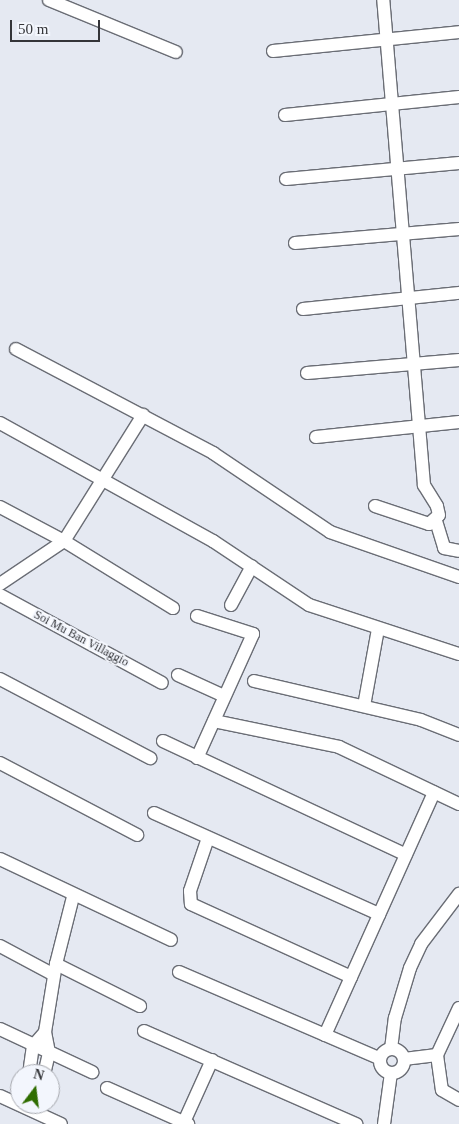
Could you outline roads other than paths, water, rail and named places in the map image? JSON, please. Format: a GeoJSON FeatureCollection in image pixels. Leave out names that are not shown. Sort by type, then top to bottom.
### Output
{"type":"FeatureCollection","features":[{"type":"Feature","properties":{"kind":"street"},"geometry":{"type":"LineString","coordinates":[[50,0],[176,52]]}},
{"type":"Feature","properties":{"kind":"street"},"geometry":{"type":"LineString","coordinates":[[383,0],[424,485],[437,506],[439,515],[436,522],[444,548],[459,551]]}},
{"type":"Feature","properties":{"kind":"street"},"geometry":{"type":"LineString","coordinates":[[273,52],[386,38],[459,32]]}},
{"type":"Feature","properties":{"kind":"street"},"geometry":{"type":"LineString","coordinates":[[285,115],[459,97]]}},
{"type":"Feature","properties":{"kind":"street"},"geometry":{"type":"LineString","coordinates":[[286,179],[459,163]]}},
{"type":"Feature","properties":{"kind":"street"},"geometry":{"type":"LineString","coordinates":[[295,243],[459,229]]}},
{"type":"Feature","properties":{"kind":"street"},"geometry":{"type":"LineString","coordinates":[[303,309],[407,296],[459,293]]}},
{"type":"Feature","properties":{"kind":"street"},"geometry":{"type":"LineString","coordinates":[[16,349],[143,415],[251,476],[330,532],[459,577]]}},
{"type":"Feature","properties":{"kind":"street"},"geometry":{"type":"LineString","coordinates":[[308,373],[459,360]]}},
{"type":"Feature","properties":{"kind":"street"},"geometry":{"type":"LineString","coordinates":[[0,584],[64,541],[143,415]]}},
{"type":"Feature","properties":{"kind":"street"},"geometry":{"type":"LineString","coordinates":[[316,437],[459,422]]}},
{"type":"Feature","properties":{"kind":"street"},"geometry":{"type":"LineString","coordinates":[[0,423],[102,478],[252,566],[309,605],[459,654]]}},
{"type":"Feature","properties":{"kind":"street"},"geometry":{"type":"LineString","coordinates":[[0,506],[64,541],[173,608]]}},
{"type":"Feature","properties":{"kind":"street"},"geometry":{"type":"LineString","coordinates":[[375,506],[418,521],[436,522]]}},
{"type":"Feature","properties":{"kind":"street"},"geometry":{"type":"LineString","coordinates":[[231,605],[252,566]]}},
{"type":"Feature","properties":{"kind":"street","name":"Soi Mu Ban Villaggio"},"geometry":{"type":"LineString","coordinates":[[0,596],[162,683]]}},
{"type":"Feature","properties":{"kind":"street"},"geometry":{"type":"LineString","coordinates":[[197,616],[253,634],[197,758]]}},
{"type":"Feature","properties":{"kind":"street"},"geometry":{"type":"LineString","coordinates":[[364,706],[378,629]]}},
{"type":"Feature","properties":{"kind":"street"},"geometry":{"type":"LineString","coordinates":[[178,674],[224,696]]}},
{"type":"Feature","properties":{"kind":"street"},"geometry":{"type":"LineString","coordinates":[[0,679],[150,758]]}},
{"type":"Feature","properties":{"kind":"street"},"geometry":{"type":"LineString","coordinates":[[254,681],[428,722],[459,735]]}},
{"type":"Feature","properties":{"kind":"street"},"geometry":{"type":"LineString","coordinates":[[214,721],[339,747],[459,804]]}},
{"type":"Feature","properties":{"kind":"street"},"geometry":{"type":"LineString","coordinates":[[163,741],[406,855]]}},
{"type":"Feature","properties":{"kind":"street"},"geometry":{"type":"LineString","coordinates":[[0,763],[136,835]]}},
{"type":"Feature","properties":{"kind":"street"},"geometry":{"type":"LineString","coordinates":[[325,1035],[434,792]]}},
{"type":"Feature","properties":{"kind":"street"},"geometry":{"type":"LineString","coordinates":[[154,813],[379,914]]}},
{"type":"Feature","properties":{"kind":"street"},"geometry":{"type":"LineString","coordinates":[[208,838],[190,890],[191,904],[351,977]]}},
{"type":"Feature","properties":{"kind":"street"},"geometry":{"type":"LineString","coordinates":[[0,860],[74,897],[171,940]]}},
{"type":"Feature","properties":{"kind":"street"},"geometry":{"type":"LineString","coordinates":[[379,1058],[391,1049],[395,1018],[410,968],[422,944],[459,894]]}},
{"type":"Feature","properties":{"kind":"street"},"geometry":{"type":"LineString","coordinates":[[46,1064],[48,1053],[44,1032],[55,969],[74,897]]}},
{"type":"Feature","properties":{"kind":"street"},"geometry":{"type":"LineString","coordinates":[[0,946],[140,1006]]}},
{"type":"Feature","properties":{"kind":"street"},"geometry":{"type":"LineString","coordinates":[[180,972],[379,1058]]}},
{"type":"Feature","properties":{"kind":"street"},"geometry":{"type":"LineString","coordinates":[[459,1008],[455,1026],[437,1055],[442,1090],[459,1100]]}},
{"type":"Feature","properties":{"kind":"street"},"geometry":{"type":"LineString","coordinates":[[0,1029],[92,1072]]}},
{"type":"Feature","properties":{"kind":"street"},"geometry":{"type":"LineString","coordinates":[[144,1031],[356,1124]]}},
{"type":"Feature","properties":{"kind":"street"},"geometry":{"type":"LineString","coordinates":[[30,1064],[33,1046],[44,1032]]}},
{"type":"Feature","properties":{"kind":"street"},"geometry":{"type":"LineString","coordinates":[[384,1124],[392,1074],[402,1068],[404,1059],[400,1053],[391,1049]]}},
{"type":"Feature","properties":{"kind":"street"},"geometry":{"type":"LineString","coordinates":[[404,1059],[437,1055]]}},
{"type":"Feature","properties":{"kind":"street"},"geometry":{"type":"LineString","coordinates":[[379,1058],[381,1068],[392,1074]]}},
{"type":"Feature","properties":{"kind":"street"},"geometry":{"type":"LineString","coordinates":[[107,1088],[186,1123],[212,1060]]}},
{"type":"Feature","properties":{"kind":"street"},"geometry":{"type":"LineString","coordinates":[[47,1114],[61,1124]]}}]}
